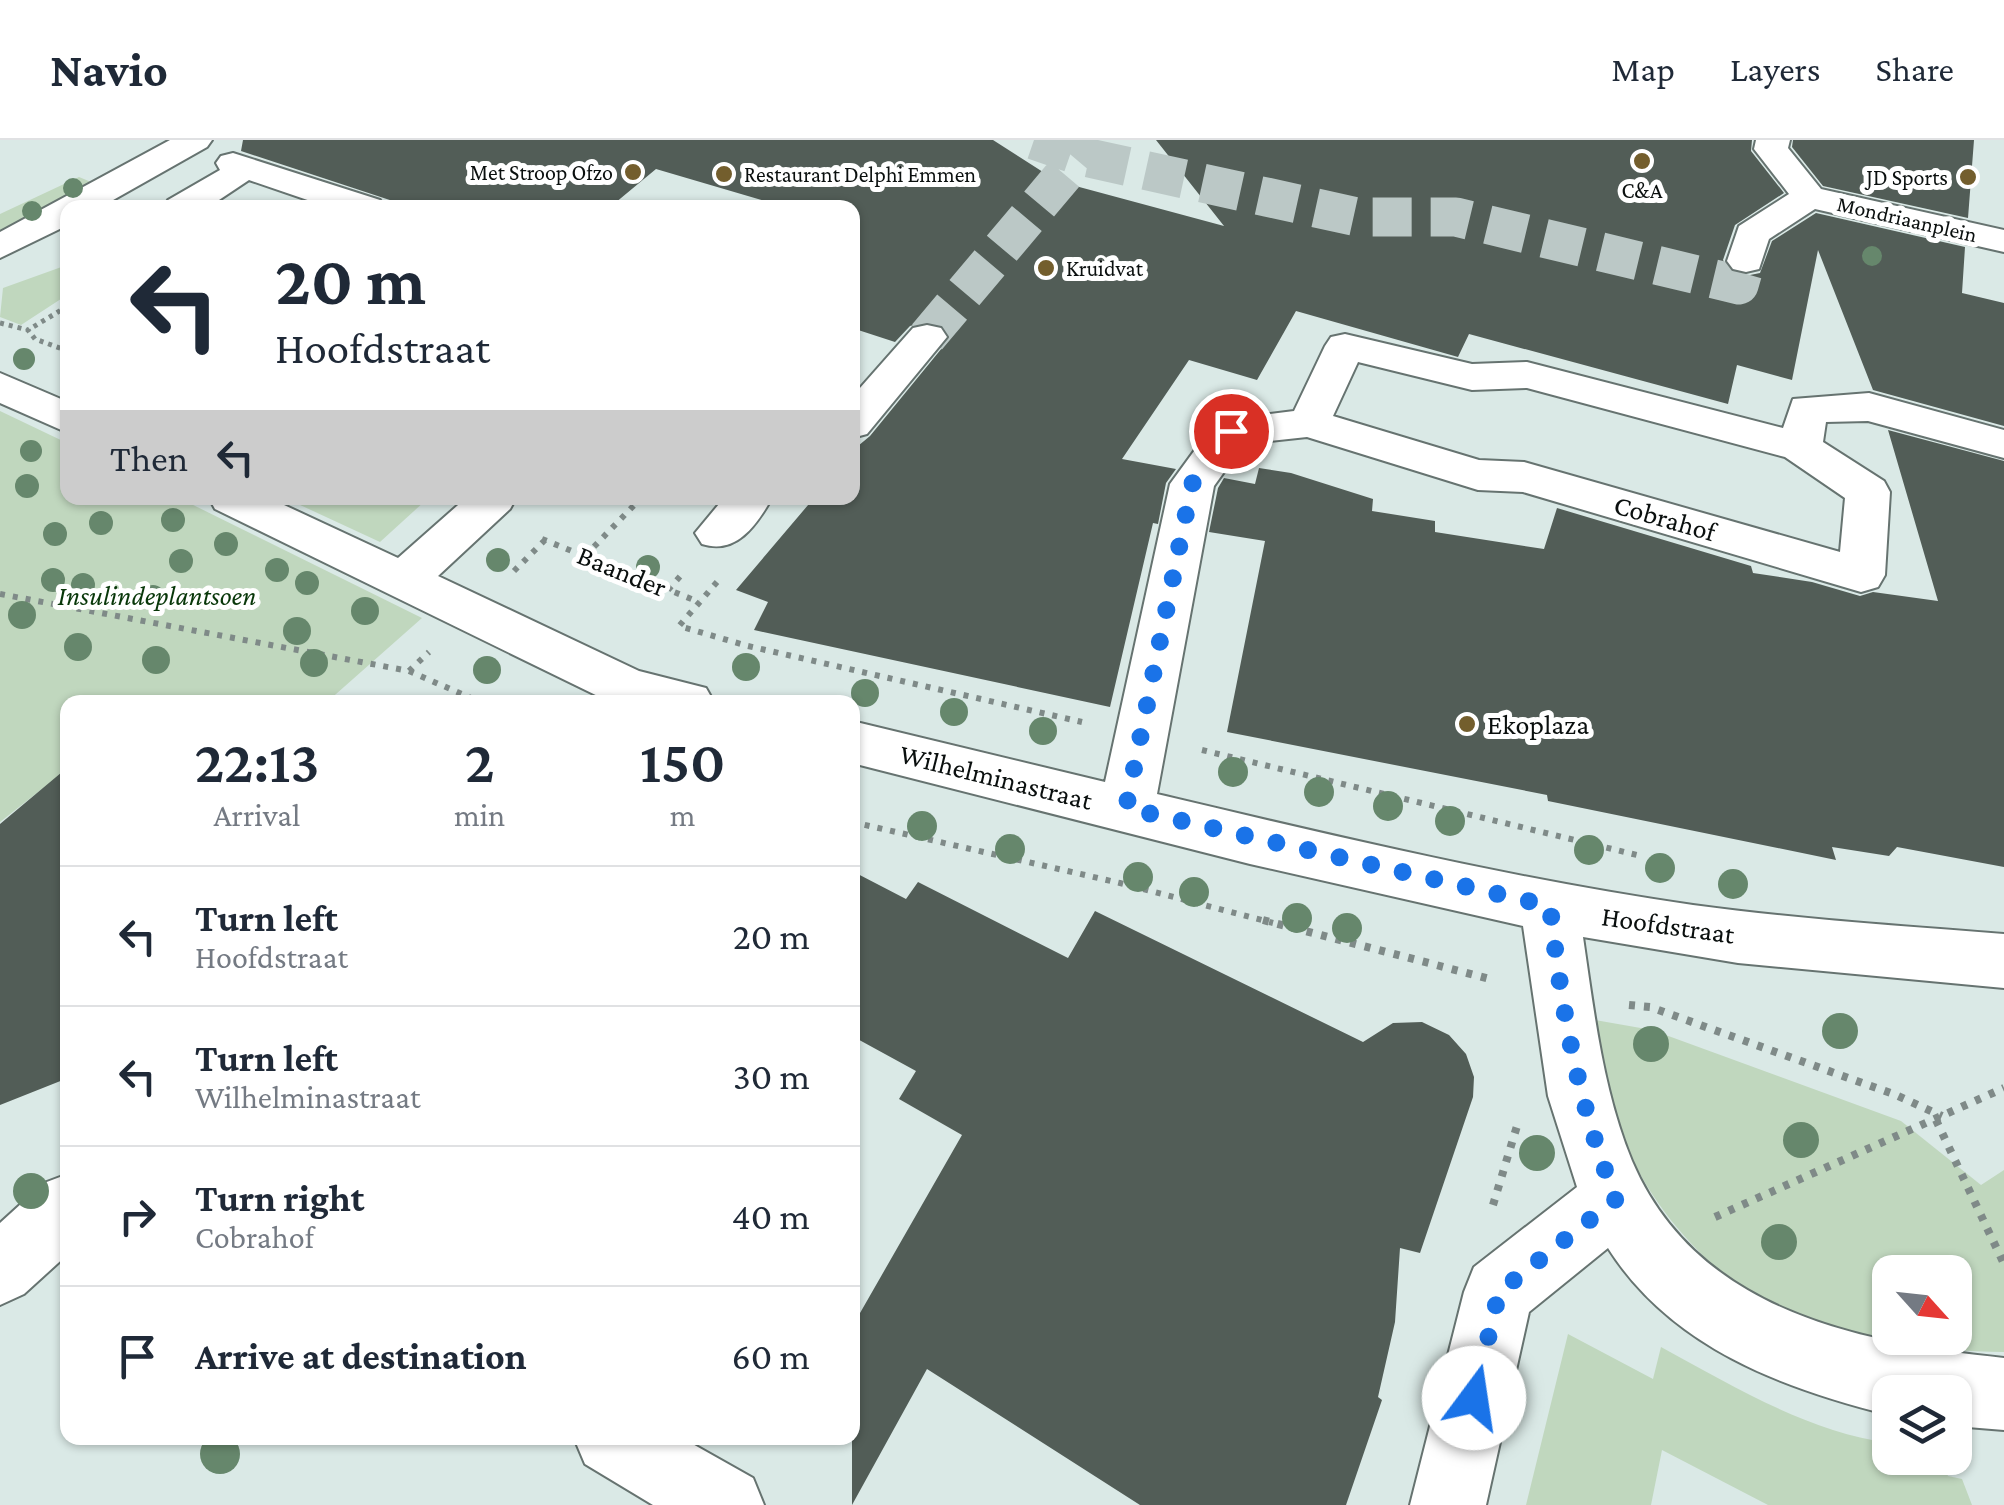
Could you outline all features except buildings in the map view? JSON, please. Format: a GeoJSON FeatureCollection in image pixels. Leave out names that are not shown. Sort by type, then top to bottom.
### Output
{"type":"FeatureCollection","features":[{"type":"Feature","properties":{"kind":"street"},"geometry":{"type":"LineString","coordinates":[[86,200],[195,140]]}},
{"type":"Feature","properties":{"kind":"street"},"geometry":{"type":"LineString","coordinates":[[196,200],[241,178],[272,140]]}},
{"type":"Feature","properties":{"kind":"street"},"geometry":{"type":"LineString","coordinates":[[1746,260],[1752,234],[1810,197],[1771,150],[1773,140]]}},
{"type":"Feature","properties":{"kind":"street"},"geometry":{"type":"LineString","coordinates":[[241,178],[328,200]]}},
{"type":"Feature","properties":{"kind":"street","name":"Mondriaanplein"},"geometry":{"type":"LineString","coordinates":[[1810,197],[2004,241]]}},
{"type":"Feature","properties":{"kind":"street"},"geometry":{"type":"LineString","coordinates":[[20,261],[60,219]]}},
{"type":"Feature","properties":{"kind":"street"},"geometry":{"type":"LineString","coordinates":[[860,415],[926,338]]}},
{"type":"Feature","properties":{"kind":"street","name":"Cobrahof"},"geometry":{"type":"LineString","coordinates":[[1126,808],[1192,484],[1231,431],[1309,423],[1478,475],[1524,477],[1861,575],[1868,492],[1800,447],[1527,374],[1472,378],[1345,346],[1309,423]]}},
{"type":"Feature","properties":{"kind":"street"},"geometry":{"type":"LineString","coordinates":[[860,363],[896,374]]}},
{"type":"Feature","properties":{"kind":"street"},"geometry":{"type":"LineString","coordinates":[[0,386],[60,415]]}},
{"type":"Feature","properties":{"kind":"street"},"geometry":{"type":"LineString","coordinates":[[1800,447],[1808,410],[1868,407],[2004,444]]}},
{"type":"Feature","properties":{"kind":"street"},"geometry":{"type":"LineString","coordinates":[[246,505],[472,612],[620,695]]}},
{"type":"Feature","properties":{"kind":"street"},"geometry":{"type":"LineString","coordinates":[[404,580],[486,505]]}},
{"type":"Feature","properties":{"kind":"street"},"geometry":{"type":"LineString","coordinates":[[718,533],[768,508]]}},
{"type":"Feature","properties":{"kind":"street","name":"Wilhelminastraat"},"geometry":{"type":"LineString","coordinates":[[860,744],[1550,906]]}},
{"type":"Feature","properties":{"kind":"street"},"geometry":{"type":"LineString","coordinates":[[1550,906],[1560,997],[1594,1146],[1616,1199],[1655,1261],[1726,1319],[1804,1358],[1875,1379],[2004,1394]]}},
{"type":"Feature","properties":{"kind":"street","name":"Hoofdstraat"},"geometry":{"type":"LineString","coordinates":[[1550,906],[1745,936],[2004,961]]}},
{"type":"Feature","properties":{"kind":"street"},"geometry":{"type":"LineString","coordinates":[[1448,1505],[1499,1292],[1616,1199]]}},
{"type":"Feature","properties":{"kind":"street"},"geometry":{"type":"LineString","coordinates":[[0,1270],[60,1214]]}},
{"type":"Feature","properties":{"kind":"street"},"geometry":{"type":"LineString","coordinates":[[623,1445],[726,1505]]}},
{"type":"Feature","properties":{"kind":"path"},"geometry":{"type":"LineString","coordinates":[[28,330],[60,311]]}},
{"type":"Feature","properties":{"kind":"path"},"geometry":{"type":"LineString","coordinates":[[0,322],[28,330],[35,339],[60,348]]}},
{"type":"Feature","properties":{"kind":"path"},"geometry":{"type":"LineString","coordinates":[[585,556],[634,505]]}},
{"type":"Feature","properties":{"kind":"path","name":"Baander"},"geometry":{"type":"LineString","coordinates":[[472,612],[545,540],[699,602]]}},
{"type":"Feature","properties":{"kind":"path"},"geometry":{"type":"LineString","coordinates":[[0,594],[410,670],[465,695]]}},
{"type":"Feature","properties":{"kind":"path"},"geometry":{"type":"LineString","coordinates":[[410,670],[472,612]]}},
{"type":"Feature","properties":{"kind":"path"},"geometry":{"type":"LineString","coordinates":[[860,824],[1120,884],[1560,997],[1650,1007],[1896,1095],[1939,1118],[2004,1264]]}},
{"type":"Feature","properties":{"kind":"path"},"geometry":{"type":"LineString","coordinates":[[1514,825],[1643,856]]}},
{"type":"Feature","properties":{"kind":"path"},"geometry":{"type":"LineString","coordinates":[[1655,1261],[1685,1230],[2004,1088]]}},
{"type":"Feature","properties":{"kind":"green space"},"geometry":{"type":"Polygon","coordinates":[[[79,177],[96,184],[60,200],[60,204],[0,237],[0,214],[79,177]]]}},
{"type":"Feature","properties":{"kind":"green space"},"geometry":{"type":"Polygon","coordinates":[[[60,268],[60,300],[21,325],[0,317],[3,288],[60,268]]]}},
{"type":"Feature","properties":{"kind":"green space","name":"Insulindeplantsoen"},"geometry":{"type":"Polygon","coordinates":[[[0,411],[60,440],[60,505],[193,505],[422,618],[335,695],[60,695],[60,780],[0,822],[0,411]]]}},
{"type":"Feature","properties":{"kind":"green space"},"geometry":{"type":"Polygon","coordinates":[[[300,505],[421,505],[380,542],[300,505]]]}},
{"type":"Feature","properties":{"kind":"green space"},"geometry":{"type":"Polygon","coordinates":[[[1595,1020],[1652,1030],[1901,1121],[1981,1185],[2004,1170],[2004,1352],[1972,1351],[1972,1255],[1872,1255],[1872,1339],[1813,1324],[1763,1302],[1715,1266],[1671,1220],[1638,1171],[1617,1116],[1595,1020]]]}},
{"type":"Feature","properties":{"kind":"green space"},"geometry":{"type":"Polygon","coordinates":[[[1568,1334],[1653,1379],[1661,1347],[1800,1418],[1872,1439],[1872,1475],[1948,1475],[1962,1479],[1972,1505],[1768,1505],[1662,1450],[1651,1505],[1526,1505],[1568,1334]]]}},
{"type":"Feature","properties":{"kind":"tunnel"},"geometry":{"type":"LineString","coordinates":[[1034,140],[1080,156]]}},
{"type":"Feature","properties":{"kind":"tunnel"},"geometry":{"type":"LineString","coordinates":[[1080,156],[1093,140]]}},
{"type":"Feature","properties":{"kind":"tunnel"},"geometry":{"type":"LineString","coordinates":[[927,337],[1080,156]]}},
{"type":"Feature","properties":{"kind":"tunnel"},"geometry":{"type":"LineString","coordinates":[[1080,156],[1357,217],[1456,217],[1739,285],[1746,261]]}},
{"type":"Feature","properties":{"kind":"place","name":"C&A"},"geometry":{"type":"Point","coordinates":[1642,161]}},
{"type":"Feature","properties":{"kind":"place","name":"Met Stroop Ofzo"},"geometry":{"type":"Point","coordinates":[633,172]}},
{"type":"Feature","properties":{"kind":"place","name":"Restaurant Delphi Emmen"},"geometry":{"type":"Point","coordinates":[724,174]}},
{"type":"Feature","properties":{"kind":"place","name":"JD Sports"},"geometry":{"type":"Point","coordinates":[1968,177]}},
{"type":"Feature","properties":{"kind":"place","name":"Kruidvat"},"geometry":{"type":"Point","coordinates":[1046,268]}},
{"type":"Feature","properties":{"kind":"place","name":"Ekoplaza"},"geometry":{"type":"Point","coordinates":[1467,724]}},
{"type":"Feature","properties":{"kind":"route"},"geometry":{"type":"LineString","coordinates":[[1231,431],[1192,484],[1126,808],[1550,906],[1560,997],[1594,1146],[1616,1199],[1499,1292],[1474,1398]]}}]}
